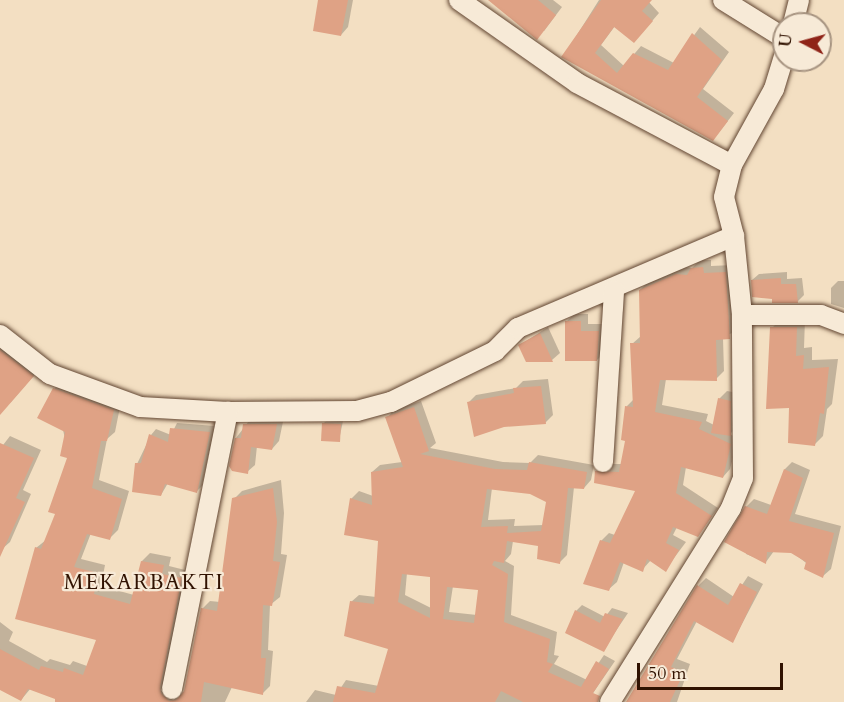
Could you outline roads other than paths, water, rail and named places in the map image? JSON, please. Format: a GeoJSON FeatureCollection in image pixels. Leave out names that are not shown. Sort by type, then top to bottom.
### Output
{"type":"FeatureCollection","features":[{"type":"Feature","properties":{"kind":"street"},"geometry":{"type":"LineString","coordinates":[[459,0],[577,83],[732,165]]}},
{"type":"Feature","properties":{"kind":"street"},"geometry":{"type":"LineString","coordinates":[[723,0],[772,31]]}},
{"type":"Feature","properties":{"kind":"street"},"geometry":{"type":"LineString","coordinates":[[610,702],[737,495],[742,478],[744,434],[742,315],[734,236],[724,197],[732,165],[774,89],[779,72]]}},
{"type":"Feature","properties":{"kind":"street"},"geometry":{"type":"LineString","coordinates":[[0,335],[50,374],[140,407],[228,412],[357,411],[391,402],[495,351],[518,328],[614,290],[734,236]]}},
{"type":"Feature","properties":{"kind":"street"},"geometry":{"type":"LineString","coordinates":[[603,462],[614,290]]}},
{"type":"Feature","properties":{"kind":"street"},"geometry":{"type":"LineString","coordinates":[[742,315],[821,315],[844,324]]}},
{"type":"Feature","properties":{"kind":"street"},"geometry":{"type":"LineString","coordinates":[[172,689],[228,412]]}},
{"type":"Feature","properties":{"kind":"district","name":"MEKARBAKTI"},"geometry":{"type":"Point","coordinates":[144,583]}}]}
